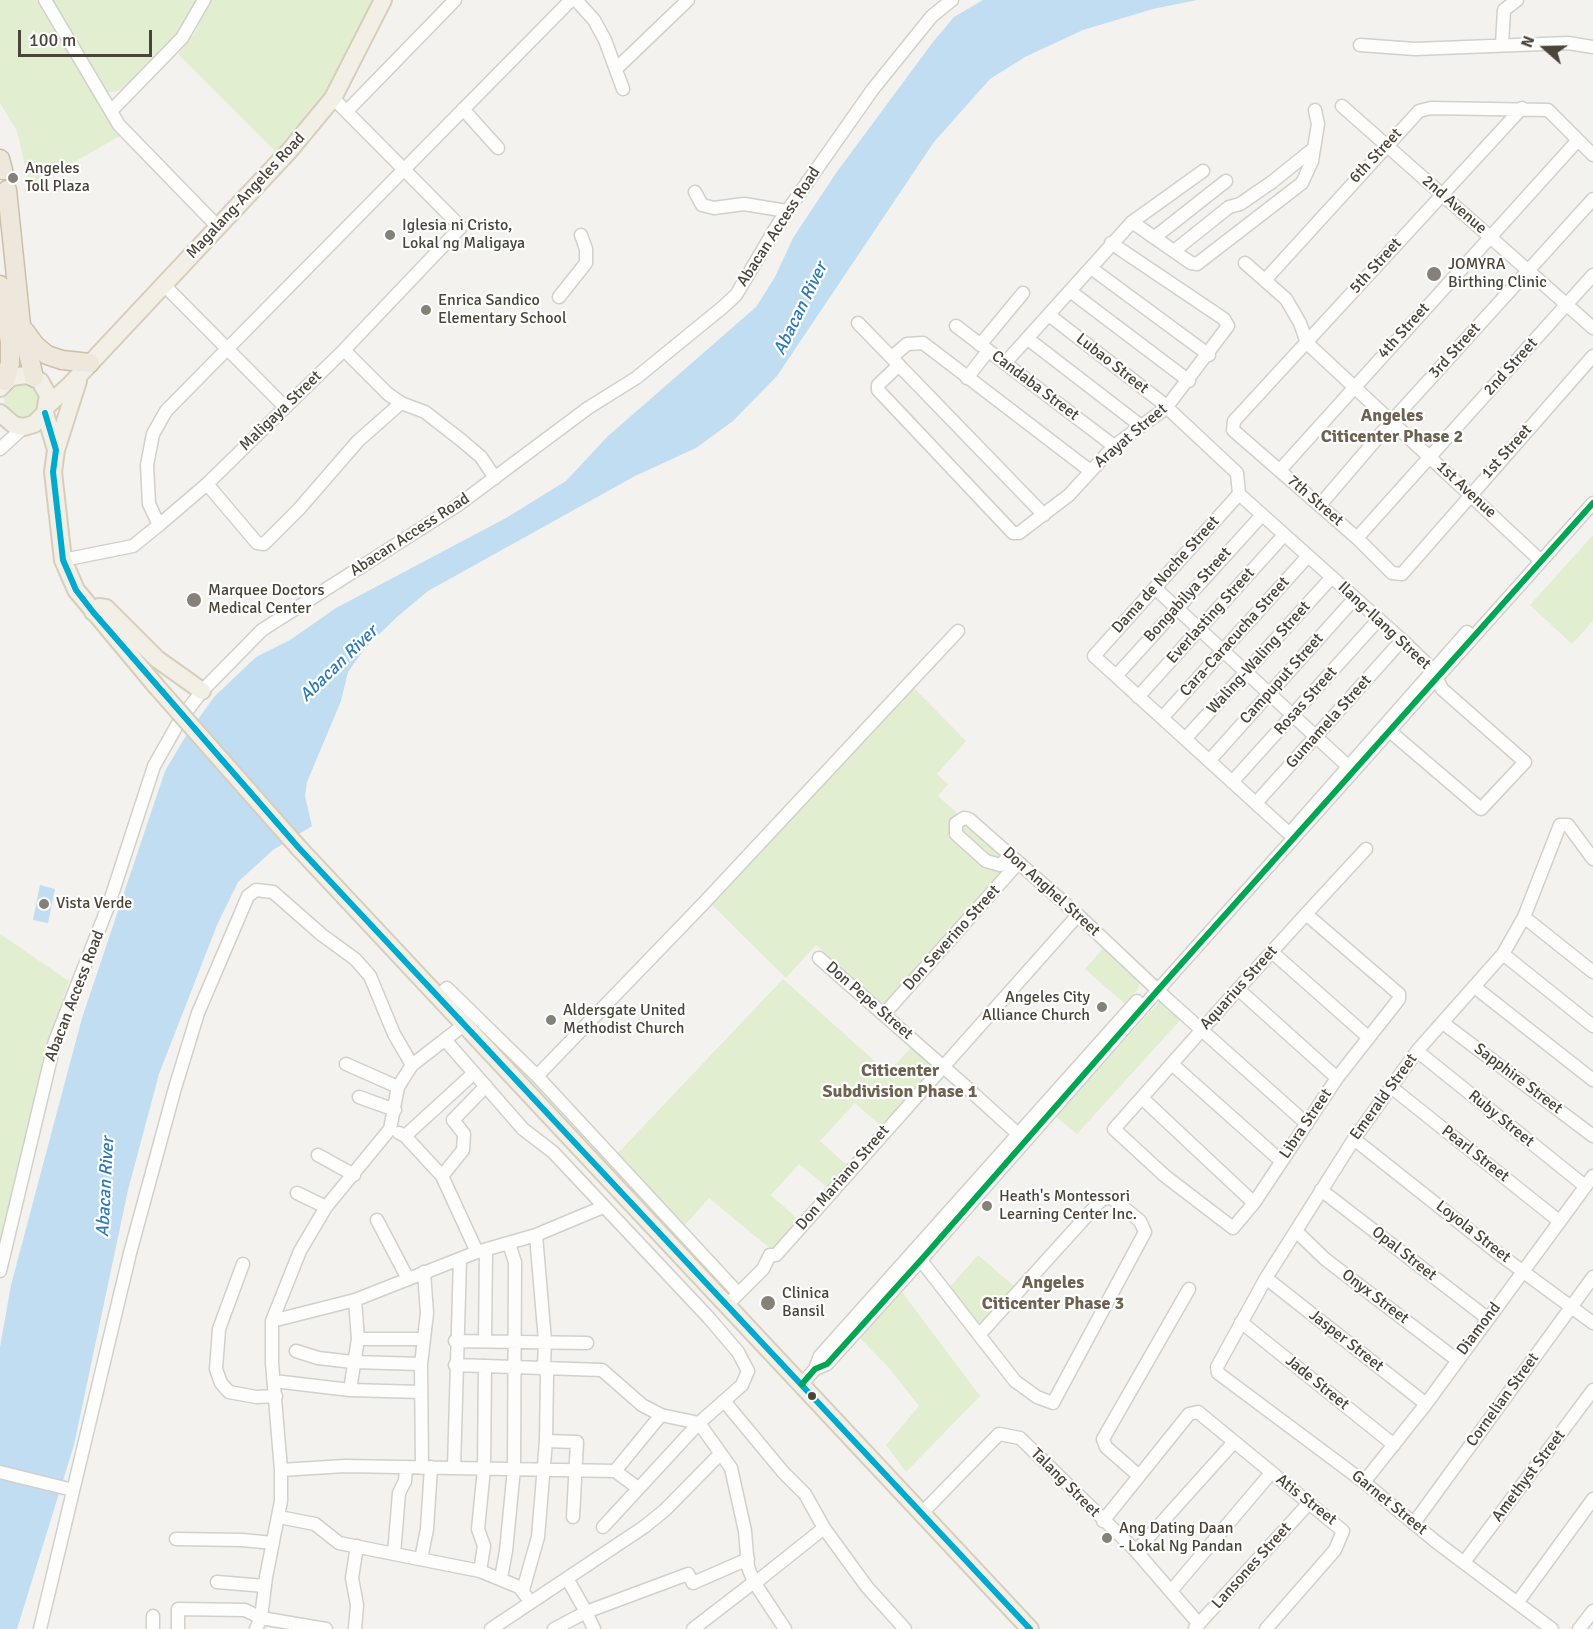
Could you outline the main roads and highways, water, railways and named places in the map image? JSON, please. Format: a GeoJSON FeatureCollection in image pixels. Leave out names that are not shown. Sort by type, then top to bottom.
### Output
{"type":"FeatureCollection","features":[{"type":"Feature","properties":{"kind":"highway"},"geometry":{"type":"LineString","coordinates":[[7,190],[21,325],[37,379]]}},
{"type":"Feature","properties":{"kind":"highway"},"geometry":{"type":"LineString","coordinates":[[0,323],[2,293]]}},
{"type":"Feature","properties":{"kind":"highway"},"geometry":{"type":"LineString","coordinates":[[2,293],[10,355],[2,385]]}},
{"type":"Feature","properties":{"kind":"highway"},"geometry":{"type":"LineString","coordinates":[[21,325],[35,345],[47,355],[86,368]]}},
{"type":"Feature","properties":{"kind":"main road","name":"Magalang-Angeles Road"},"geometry":{"type":"LineString","coordinates":[[26,426],[41,419],[47,409],[219,228],[333,98],[382,0]]}},
{"type":"Feature","properties":{"kind":"main road"},"geometry":{"type":"LineString","coordinates":[[2,385],[19,375],[37,379],[60,379],[86,368]]}},
{"type":"Feature","properties":{"kind":"main road"},"geometry":{"type":"LineString","coordinates":[[55,458],[86,368]]}},
{"type":"Feature","properties":{"kind":"main road"},"geometry":{"type":"LineString","coordinates":[[37,379],[48,395],[47,409],[55,458],[58,533],[70,558],[76,590],[93,612],[298,847],[438,996],[623,1182],[733,1299],[802,1384],[1030,1629]]}},
{"type":"Feature","properties":{"kind":"main road"},"geometry":{"type":"LineString","coordinates":[[1,420],[26,426],[41,439],[55,458]]}},
{"type":"Feature","properties":{"kind":"main road"},"geometry":{"type":"LineString","coordinates":[[93,612],[99,608],[106,608],[157,659],[202,691]]}},
{"type":"Feature","properties":{"kind":"water","name":"Abacan River"},"geometry":{"type":"Polygon","coordinates":[[[983,0],[1197,0],[1153,9],[1083,30],[1025,57],[990,79],[934,142],[777,376],[733,421],[696,448],[635,476],[428,591],[365,648],[348,672],[341,701],[307,782],[305,796],[312,826],[273,850],[238,882],[217,925],[159,1074],[128,1190],[74,1445],[17,1629],[0,1629],[0,1347],[11,1285],[82,1018],[165,771],[184,739],[214,697],[256,657],[290,640],[336,608],[506,518],[566,481],[608,436],[756,307],[775,277],[793,238],[836,173],[954,17],[983,0]]]}},
{"type":"Feature","properties":{"kind":"water","name":"Vista Verde"},"geometry":{"type":"Polygon","coordinates":[[[40,885],[55,889],[48,923],[33,920],[40,885]]]}},
{"type":"Feature","properties":{"kind":"place","name":"Angeles Toll Plaza"},"geometry":{"type":"Point","coordinates":[13,178]}},
{"type":"Feature","properties":{"kind":"place","name":"Iglesia ni Cristo, Lokal ng Maligaya"},"geometry":{"type":"Point","coordinates":[390,235]}},
{"type":"Feature","properties":{"kind":"place","name":"JOMYRA Birthing Clinic"},"geometry":{"type":"Point","coordinates":[1434,274]}},
{"type":"Feature","properties":{"kind":"place","name":"Enrica Sandico Elementary School"},"geometry":{"type":"Point","coordinates":[426,310]}},
{"type":"Feature","properties":{"kind":"place","name":"Marquee Doctors Medical Center"},"geometry":{"type":"Point","coordinates":[194,600]}},
{"type":"Feature","properties":{"kind":"place","name":"Vista Verde"},"geometry":{"type":"Point","coordinates":[44,904]}},
{"type":"Feature","properties":{"kind":"place","name":"Angeles City Alliance Church"},"geometry":{"type":"Point","coordinates":[1102,1007]}},
{"type":"Feature","properties":{"kind":"place","name":"Aldersgate United Methodist Church"},"geometry":{"type":"Point","coordinates":[551,1020]}},
{"type":"Feature","properties":{"kind":"place","name":"Heath's Montessori Learning Center Inc."},"geometry":{"type":"Point","coordinates":[987,1206]}},
{"type":"Feature","properties":{"kind":"place","name":"Clinica Bansil"},"geometry":{"type":"Point","coordinates":[768,1303]}},
{"type":"Feature","properties":{"kind":"place","name":"Ang Dating Daan - Lokal Ng Pandan"},"geometry":{"type":"Point","coordinates":[1107,1538]}},
{"type":"Feature","properties":{"kind":"district","name":"Angeles Citicenter Phase 2"},"geometry":{"type":"Point","coordinates":[1392,426]}},
{"type":"Feature","properties":{"kind":"district","name":"Citicenter Subdivision Phase 1"},"geometry":{"type":"Point","coordinates":[900,1081]}},
{"type":"Feature","properties":{"kind":"district","name":"Angeles Citicenter Phase 3"},"geometry":{"type":"Point","coordinates":[1053,1293]}}]}
